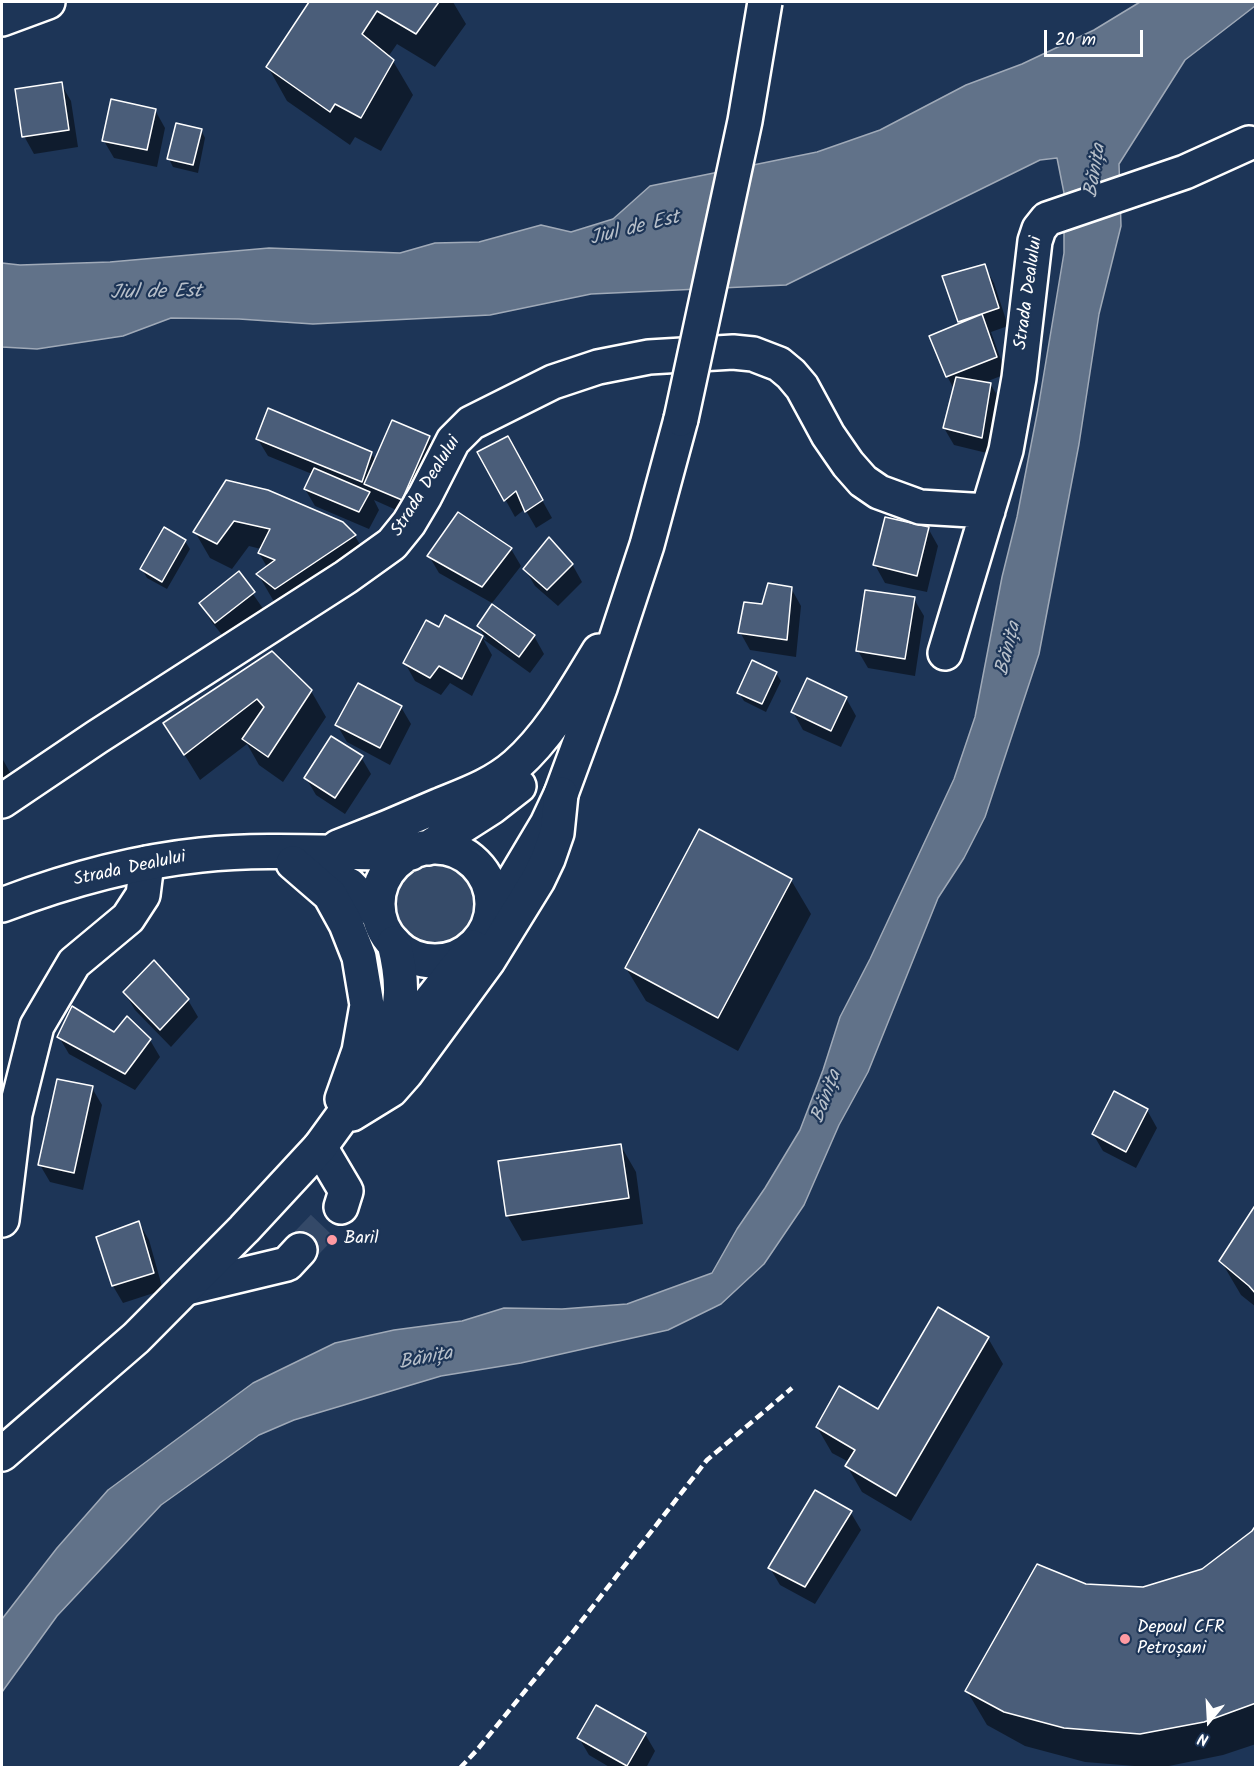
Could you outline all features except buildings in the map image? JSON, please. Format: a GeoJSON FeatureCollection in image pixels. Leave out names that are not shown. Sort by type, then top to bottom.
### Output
{"type":"FeatureCollection","features":[{"type":"Feature","properties":{"kind":"main road"},"geometry":{"type":"LineString","coordinates":[[2,19],[48,2]]}},
{"type":"Feature","properties":{"kind":"main road"},"geometry":{"type":"LineString","coordinates":[[2,1454],[136,1338],[187,1288],[330,1135],[381,1063],[484,934],[491,918],[547,824],[561,794],[600,688],[647,545],[681,419],[745,122],[765,2]]}},
{"type":"Feature","properties":{"kind":"main road","name":"Strada Dealului"},"geometry":{"type":"LineString","coordinates":[[945,653],[1006,450],[1019,378],[1035,241],[1039,229],[1047,219],[1185,172],[1249,142]]}},
{"type":"Feature","properties":{"kind":"main road","name":"Strada Dealului"},"geometry":{"type":"LineString","coordinates":[[2,801],[96,737],[346,577],[392,544],[409,524],[453,441],[471,423],[553,382],[598,367],[649,357],[733,352],[753,354],[779,364],[791,374],[802,387],[828,435],[848,464],[863,481],[879,492],[920,507],[988,511]]}},
{"type":"Feature","properties":{"kind":"main road"},"geometry":{"type":"LineString","coordinates":[[327,852],[477,791],[516,765],[558,715],[627,606]]}},
{"type":"Feature","properties":{"kind":"main road"},"geometry":{"type":"LineString","coordinates":[[381,1063],[398,1021],[401,1002],[401,983],[386,929],[380,893],[388,872],[398,861],[492,807],[538,769],[600,688]]}},
{"type":"Feature","properties":{"kind":"main road"},"geometry":{"type":"LineString","coordinates":[[330,1135],[391,1090],[438,1032],[488,961],[538,880],[548,859],[557,833],[561,794]]}},
{"type":"Feature","properties":{"kind":"main road"},"geometry":{"type":"LineString","coordinates":[[420,850],[447,849],[464,855],[478,866],[488,882],[492,899],[491,918]]}},
{"type":"Feature","properties":{"kind":"main road","name":"Strada Dealului"},"geometry":{"type":"LineString","coordinates":[[2,905],[34,893],[147,862],[201,855],[261,852],[420,850]]}},
{"type":"Feature","properties":{"kind":"main road","name":"Strada Dealului"},"geometry":{"type":"LineString","coordinates":[[261,852],[349,885],[386,929]]}},
{"type":"Feature","properties":{"kind":"main road"},"geometry":{"type":"LineString","coordinates":[[2,1220],[8,1125],[37,1026],[74,963],[128,918],[143,895],[147,862]]}},
{"type":"Feature","properties":{"kind":"main road"},"geometry":{"type":"LineString","coordinates":[[293,863],[330,895],[346,924],[359,957],[367,1005],[359,1051],[330,1135],[346,1191],[341,1207]]}},
{"type":"Feature","properties":{"kind":"main road"},"geometry":{"type":"LineString","coordinates":[[386,929],[408,954],[424,960],[441,961],[458,957],[473,947]]}},
{"type":"Feature","properties":{"kind":"main road"},"geometry":{"type":"LineString","coordinates":[[187,1288],[287,1264],[300,1250]]}},
{"type":"Feature","properties":{"kind":"shaded area"},"geometry":{"type":"Polygon","coordinates":[[[445,849],[466,858],[478,869],[491,895],[491,909],[488,922],[481,935],[471,946],[447,958],[425,960],[408,952],[383,925],[380,900],[387,875],[397,864],[445,849]]]}},
{"type":"Feature","properties":{"kind":"water"},"geometry":{"type":"Polygon","coordinates":[[[1140,2],[1255,2],[1255,6],[1185,60],[1119,164],[1121,226],[1099,314],[1079,444],[1039,654],[985,817],[964,858],[938,898],[868,1072],[839,1125],[804,1205],[764,1264],[721,1304],[668,1330],[521,1363],[441,1376],[294,1420],[259,1435],[161,1505],[57,1616],[2,1692],[2,1619],[57,1548],[108,1490],[253,1383],[335,1343],[394,1330],[462,1321],[504,1308],[562,1309],[627,1304],[712,1273],[800,1130],[840,1017],[870,959],[954,779],[975,717],[1038,409],[1064,253],[1064,193],[1057,158],[1040,160],[786,285],[591,294],[490,315],[313,324],[239,319],[171,318],[123,336],[37,349],[2,347],[2,263],[20,265],[110,262],[269,248],[400,253],[435,243],[479,242],[541,225],[571,232],[613,219],[650,186],[817,152],[880,130],[966,85],[1022,64],[1094,30],[1140,2]]]}},
{"type":"Feature","properties":{"kind":"tunnel"},"geometry":{"type":"LineString","coordinates":[[300,1250],[341,1207]]}},
{"type":"Feature","properties":{"kind":"railway"},"geometry":{"type":"LineString","coordinates":[[460,1768],[569,1637],[707,1460],[792,1388]]}},
{"type":"Feature","properties":{"kind":"place","name":"Baril"},"geometry":{"type":"Point","coordinates":[332,1240]}},
{"type":"Feature","properties":{"kind":"place","name":"Depoul CFR Petroșani"},"geometry":{"type":"Point","coordinates":[1125,1639]}},
{"type":"Feature","properties":{"kind":"water label","name":"Bănița"},"geometry":{"type":"Point","coordinates":[1097,171]}},
{"type":"Feature","properties":{"kind":"water label","name":"Jiul de Est"},"geometry":{"type":"Point","coordinates":[635,230]}},
{"type":"Feature","properties":{"kind":"water label","name":"Jiul de Est"},"geometry":{"type":"Point","coordinates":[156,294]}},
{"type":"Feature","properties":{"kind":"water label","name":"Bănița"},"geometry":{"type":"Point","coordinates":[1010,649]}},
{"type":"Feature","properties":{"kind":"water label","name":"Bănița"},"geometry":{"type":"Point","coordinates":[828,1097]}},
{"type":"Feature","properties":{"kind":"water label","name":"Bănița"},"geometry":{"type":"Point","coordinates":[426,1360]}}]}
